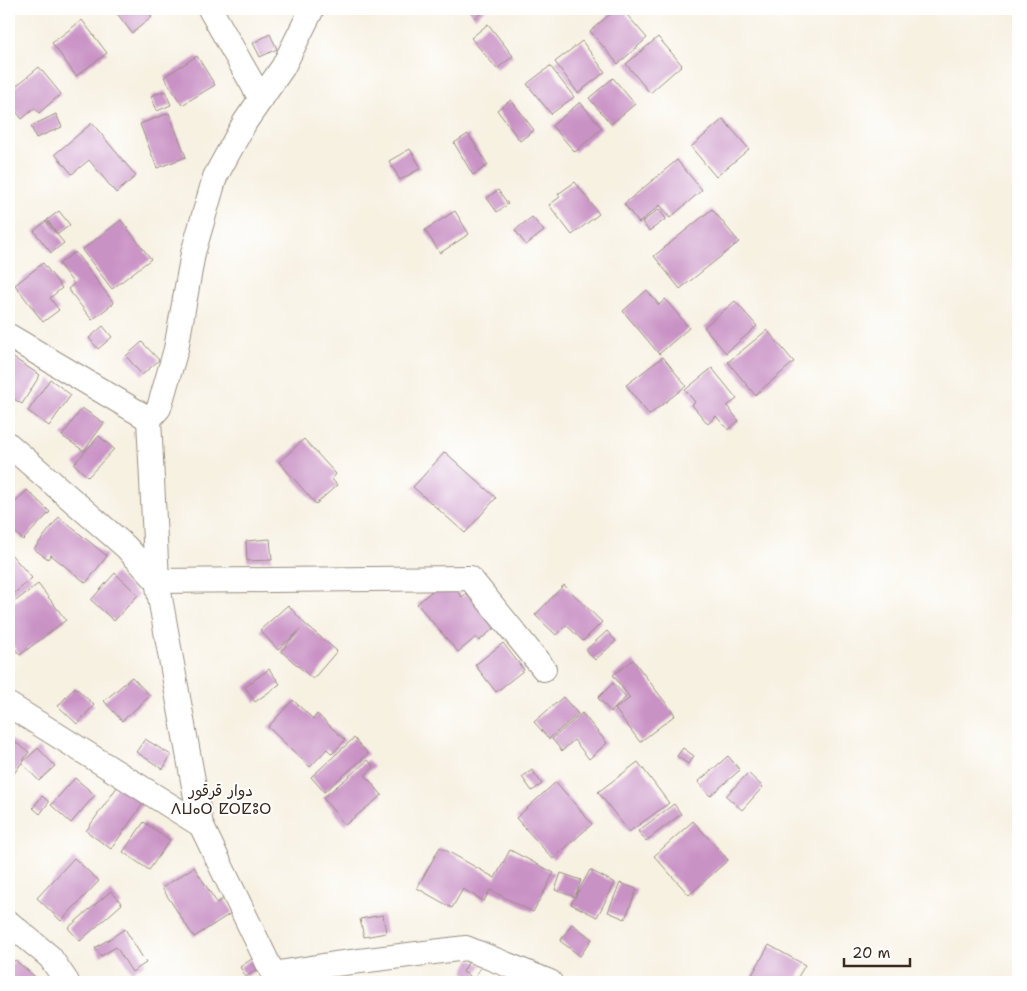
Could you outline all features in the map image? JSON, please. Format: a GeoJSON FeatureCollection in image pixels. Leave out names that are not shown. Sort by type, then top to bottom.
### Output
{"type":"FeatureCollection","features":[{"type":"Feature","properties":{"kind":"street"},"geometry":{"type":"LineString","coordinates":[[210,9],[261,99]]}},
{"type":"Feature","properties":{"kind":"street"},"geometry":{"type":"LineString","coordinates":[[312,9],[283,67],[244,122],[215,176],[193,253],[176,349],[159,408],[149,419],[158,581],[201,825],[275,978],[342,973],[466,948],[550,982]]}},
{"type":"Feature","properties":{"kind":"street"},"geometry":{"type":"LineString","coordinates":[[9,336],[149,419]]}},
{"type":"Feature","properties":{"kind":"street"},"geometry":{"type":"LineString","coordinates":[[9,445],[126,546],[158,581],[470,578],[544,669]]}},
{"type":"Feature","properties":{"kind":"street"},"geometry":{"type":"LineString","coordinates":[[9,705],[201,825]]}},
{"type":"Feature","properties":{"kind":"street"},"geometry":{"type":"LineString","coordinates":[[9,923],[50,958],[68,982]]}},
{"type":"Feature","properties":{"kind":"building"},"geometry":{"type":"Polygon","coordinates":[[[120,9],[146,9],[152,17],[132,33],[116,12],[120,9]]]}},
{"type":"Feature","properties":{"kind":"building"},"geometry":{"type":"Polygon","coordinates":[[[469,9],[486,9],[475,18],[469,9]]]}},
{"type":"Feature","properties":{"kind":"building"},"geometry":{"type":"Polygon","coordinates":[[[616,9],[622,9],[647,38],[618,64],[590,31],[616,9]]]}},
{"type":"Feature","properties":{"kind":"building"},"geometry":{"type":"Polygon","coordinates":[[[82,20],[107,53],[76,76],[52,43],[82,20]]]}},
{"type":"Feature","properties":{"kind":"building"},"geometry":{"type":"Polygon","coordinates":[[[488,24],[513,56],[497,69],[471,38],[488,24]]]}},
{"type":"Feature","properties":{"kind":"building"},"geometry":{"type":"Polygon","coordinates":[[[270,34],[277,49],[260,57],[253,43],[270,34]]]}},
{"type":"Feature","properties":{"kind":"building"},"geometry":{"type":"Polygon","coordinates":[[[658,37],[682,65],[650,93],[626,64],[658,37]]]}},
{"type":"Feature","properties":{"kind":"building"},"geometry":{"type":"Polygon","coordinates":[[[582,41],[605,72],[578,93],[555,62],[582,41]]]}},
{"type":"Feature","properties":{"kind":"building"},"geometry":{"type":"Polygon","coordinates":[[[197,56],[215,85],[182,105],[164,77],[197,56]]]}},
{"type":"Feature","properties":{"kind":"building"},"geometry":{"type":"Polygon","coordinates":[[[550,66],[574,97],[551,114],[527,84],[550,66]]]}},
{"type":"Feature","properties":{"kind":"building"},"geometry":{"type":"Polygon","coordinates":[[[39,67],[61,94],[39,113],[35,108],[22,119],[9,103],[9,92],[39,67]]]}},
{"type":"Feature","properties":{"kind":"building"},"geometry":{"type":"Polygon","coordinates":[[[613,78],[635,104],[611,124],[589,98],[613,78]]]}},
{"type":"Feature","properties":{"kind":"building"},"geometry":{"type":"Polygon","coordinates":[[[165,91],[171,105],[157,111],[151,96],[165,91]]]}},
{"type":"Feature","properties":{"kind":"building"},"geometry":{"type":"Polygon","coordinates":[[[511,100],[534,130],[520,141],[497,110],[511,100]]]}},
{"type":"Feature","properties":{"kind":"building"},"geometry":{"type":"Polygon","coordinates":[[[580,102],[602,128],[575,152],[552,126],[580,102]]]}},
{"type":"Feature","properties":{"kind":"building"},"geometry":{"type":"Polygon","coordinates":[[[169,113],[186,157],[157,168],[140,124],[169,113]]]}},
{"type":"Feature","properties":{"kind":"building"},"geometry":{"type":"Polygon","coordinates":[[[56,114],[62,127],[36,138],[31,126],[56,114]]]}},
{"type":"Feature","properties":{"kind":"building"},"geometry":{"type":"Polygon","coordinates":[[[723,119],[749,149],[716,177],[691,147],[723,119]]]}},
{"type":"Feature","properties":{"kind":"building"},"geometry":{"type":"Polygon","coordinates":[[[92,123],[136,176],[116,193],[89,160],[72,174],[55,154],[92,123]]]}},
{"type":"Feature","properties":{"kind":"building"},"geometry":{"type":"Polygon","coordinates":[[[468,134],[488,165],[473,175],[454,143],[468,134]]]}},
{"type":"Feature","properties":{"kind":"building"},"geometry":{"type":"Polygon","coordinates":[[[410,149],[421,168],[400,180],[389,161],[410,149]]]}},
{"type":"Feature","properties":{"kind":"building"},"geometry":{"type":"Polygon","coordinates":[[[677,160],[702,190],[670,218],[660,205],[639,223],[624,204],[677,160]]]}},
{"type":"Feature","properties":{"kind":"building"},"geometry":{"type":"Polygon","coordinates":[[[575,182],[599,214],[572,235],[549,205],[560,197],[558,194],[575,182]]]}},
{"type":"Feature","properties":{"kind":"building"},"geometry":{"type":"Polygon","coordinates":[[[498,190],[508,204],[497,212],[487,198],[498,190]]]}},
{"type":"Feature","properties":{"kind":"building"},"geometry":{"type":"Polygon","coordinates":[[[659,209],[666,219],[649,231],[642,222],[659,209]]]}},
{"type":"Feature","properties":{"kind":"building"},"geometry":{"type":"Polygon","coordinates":[[[712,209],[739,242],[680,289],[654,256],[712,209]]]}},
{"type":"Feature","properties":{"kind":"building"},"geometry":{"type":"Polygon","coordinates":[[[59,211],[70,225],[58,234],[47,220],[59,211]]]}},
{"type":"Feature","properties":{"kind":"building"},"geometry":{"type":"Polygon","coordinates":[[[455,211],[469,234],[440,253],[425,230],[455,211]]]}},
{"type":"Feature","properties":{"kind":"building"},"geometry":{"type":"Polygon","coordinates":[[[532,217],[544,231],[526,245],[515,230],[532,217]]]}},
{"type":"Feature","properties":{"kind":"building"},"geometry":{"type":"Polygon","coordinates":[[[121,220],[151,259],[112,289],[82,250],[121,220]]]}},
{"type":"Feature","properties":{"kind":"building"},"geometry":{"type":"Polygon","coordinates":[[[46,221],[64,243],[51,253],[34,231],[46,221]]]}},
{"type":"Feature","properties":{"kind":"building"},"geometry":{"type":"Polygon","coordinates":[[[75,252],[114,303],[92,320],[68,289],[74,284],[59,264],[75,252]]]}},
{"type":"Feature","properties":{"kind":"building"},"geometry":{"type":"Polygon","coordinates":[[[43,263],[62,288],[50,298],[59,310],[43,322],[15,285],[43,263]]]}},
{"type":"Feature","properties":{"kind":"building"},"geometry":{"type":"Polygon","coordinates":[[[647,290],[659,305],[665,299],[689,328],[659,354],[623,311],[647,290]]]}},
{"type":"Feature","properties":{"kind":"building"},"geometry":{"type":"Polygon","coordinates":[[[735,301],[757,326],[726,353],[704,327],[735,301]]]}},
{"type":"Feature","properties":{"kind":"building"},"geometry":{"type":"Polygon","coordinates":[[[103,326],[112,337],[98,349],[89,338],[103,326]]]}},
{"type":"Feature","properties":{"kind":"building"},"geometry":{"type":"Polygon","coordinates":[[[767,330],[794,362],[755,395],[728,362],[767,330]]]}},
{"type":"Feature","properties":{"kind":"building"},"geometry":{"type":"Polygon","coordinates":[[[142,342],[159,360],[142,375],[126,356],[142,342]]]}},
{"type":"Feature","properties":{"kind":"building"},"geometry":{"type":"Polygon","coordinates":[[[9,355],[40,375],[22,404],[9,396],[9,355]]]}},
{"type":"Feature","properties":{"kind":"building"},"geometry":{"type":"Polygon","coordinates":[[[663,357],[686,386],[649,415],[626,385],[663,357]]]}},
{"type":"Feature","properties":{"kind":"building"},"geometry":{"type":"Polygon","coordinates":[[[712,368],[737,399],[727,406],[739,421],[728,430],[716,416],[708,424],[692,405],[695,402],[685,390],[712,368]]]}},
{"type":"Feature","properties":{"kind":"building"},"geometry":{"type":"Polygon","coordinates":[[[50,379],[71,395],[49,426],[28,411],[50,379]]]}},
{"type":"Feature","properties":{"kind":"building"},"geometry":{"type":"Polygon","coordinates":[[[82,408],[104,423],[84,451],[62,436],[82,408]]]}},
{"type":"Feature","properties":{"kind":"building"},"geometry":{"type":"Polygon","coordinates":[[[99,436],[114,449],[88,477],[74,464],[99,436]]]}},
{"type":"Feature","properties":{"kind":"building"},"geometry":{"type":"Polygon","coordinates":[[[304,439],[336,474],[332,479],[337,485],[316,504],[279,462],[304,439]]]}},
{"type":"Feature","properties":{"kind":"building"},"geometry":{"type":"Polygon","coordinates":[[[445,452],[496,498],[465,533],[413,487],[445,452]]]}},
{"type":"Feature","properties":{"kind":"building"},"geometry":{"type":"Polygon","coordinates":[[[27,490],[50,512],[23,540],[9,526],[9,509],[27,490]]]}},
{"type":"Feature","properties":{"kind":"building"},"geometry":{"type":"Polygon","coordinates":[[[59,517],[107,556],[86,583],[51,555],[48,559],[34,549],[59,517]]]}},
{"type":"Feature","properties":{"kind":"building"},"geometry":{"type":"Polygon","coordinates":[[[270,539],[272,560],[247,561],[246,541],[270,539]]]}},
{"type":"Feature","properties":{"kind":"building"},"geometry":{"type":"Polygon","coordinates":[[[9,552],[32,578],[9,598],[9,552]]]}},
{"type":"Feature","properties":{"kind":"building"},"geometry":{"type":"Polygon","coordinates":[[[115,573],[138,595],[114,621],[91,600],[115,573]]]}},
{"type":"Feature","properties":{"kind":"building"},"geometry":{"type":"Polygon","coordinates":[[[446,579],[462,597],[472,588],[501,622],[479,641],[476,637],[458,652],[417,604],[446,579]]]}},
{"type":"Feature","properties":{"kind":"building"},"geometry":{"type":"Polygon","coordinates":[[[38,584],[66,620],[20,655],[9,641],[9,606],[38,584]]]}},
{"type":"Feature","properties":{"kind":"building"},"geometry":{"type":"Polygon","coordinates":[[[564,585],[602,622],[583,641],[566,625],[556,635],[535,615],[564,585]]]}},
{"type":"Feature","properties":{"kind":"building"},"geometry":{"type":"Polygon","coordinates":[[[288,605],[305,624],[337,651],[313,679],[281,651],[300,630],[278,650],[260,630],[288,605]]]}},
{"type":"Feature","properties":{"kind":"building"},"geometry":{"type":"Polygon","coordinates":[[[607,631],[616,641],[595,660],[586,650],[607,631]]]}},
{"type":"Feature","properties":{"kind":"building"},"geometry":{"type":"Polygon","coordinates":[[[503,643],[524,670],[496,692],[475,665],[503,643]]]}},
{"type":"Feature","properties":{"kind":"building"},"geometry":{"type":"Polygon","coordinates":[[[633,660],[675,715],[640,742],[615,709],[630,698],[613,675],[633,660]]]}},
{"type":"Feature","properties":{"kind":"building"},"geometry":{"type":"Polygon","coordinates":[[[269,669],[280,684],[255,702],[245,687],[269,669]]]}},
{"type":"Feature","properties":{"kind":"building"},"geometry":{"type":"Polygon","coordinates":[[[132,677],[150,696],[122,721],[104,701],[132,677]]]}},
{"type":"Feature","properties":{"kind":"building"},"geometry":{"type":"Polygon","coordinates":[[[613,683],[626,697],[611,712],[598,698],[613,683]]]}},
{"type":"Feature","properties":{"kind":"building"},"geometry":{"type":"Polygon","coordinates":[[[75,687],[94,705],[77,724],[58,706],[75,687]]]}},
{"type":"Feature","properties":{"kind":"building"},"geometry":{"type":"Polygon","coordinates":[[[563,697],[578,714],[549,739],[534,722],[563,697]]]}},
{"type":"Feature","properties":{"kind":"building"},"geometry":{"type":"Polygon","coordinates":[[[293,700],[313,719],[317,714],[345,740],[332,754],[327,749],[310,767],[268,727],[293,700]]]}},
{"type":"Feature","properties":{"kind":"building"},"geometry":{"type":"Polygon","coordinates":[[[582,713],[607,743],[589,759],[574,740],[562,751],[552,739],[582,713]]]}},
{"type":"Feature","properties":{"kind":"building"},"geometry":{"type":"Polygon","coordinates":[[[9,738],[29,752],[9,781],[9,738]]]}},
{"type":"Feature","properties":{"kind":"building"},"geometry":{"type":"Polygon","coordinates":[[[354,738],[368,754],[324,792],[311,777],[354,738]]]}},
{"type":"Feature","properties":{"kind":"building"},"geometry":{"type":"Polygon","coordinates":[[[145,739],[171,755],[163,769],[136,752],[145,739]]]}},
{"type":"Feature","properties":{"kind":"building"},"geometry":{"type":"Polygon","coordinates":[[[38,748],[55,766],[39,781],[22,763],[38,748]]]}},
{"type":"Feature","properties":{"kind":"building"},"geometry":{"type":"Polygon","coordinates":[[[683,748],[694,756],[688,764],[677,756],[683,748]]]}},
{"type":"Feature","properties":{"kind":"building"},"geometry":{"type":"Polygon","coordinates":[[[728,756],[740,770],[710,796],[698,782],[728,756]]]}},
{"type":"Feature","properties":{"kind":"building"},"geometry":{"type":"Polygon","coordinates":[[[368,760],[374,767],[365,775],[382,795],[345,825],[323,798],[368,760]]]}},
{"type":"Feature","properties":{"kind":"building"},"geometry":{"type":"Polygon","coordinates":[[[638,762],[669,803],[629,832],[598,792],[638,762]]]}},
{"type":"Feature","properties":{"kind":"building"},"geometry":{"type":"Polygon","coordinates":[[[532,770],[542,784],[532,791],[522,777],[532,770]]]}},
{"type":"Feature","properties":{"kind":"building"},"geometry":{"type":"Polygon","coordinates":[[[748,773],[763,787],[742,810],[726,796],[748,773]]]}},
{"type":"Feature","properties":{"kind":"building"},"geometry":{"type":"Polygon","coordinates":[[[75,778],[95,795],[71,823],[51,805],[75,778]]]}},
{"type":"Feature","properties":{"kind":"building"},"geometry":{"type":"Polygon","coordinates":[[[122,780],[147,798],[111,849],[86,831],[122,780]]]}},
{"type":"Feature","properties":{"kind":"building"},"geometry":{"type":"Polygon","coordinates":[[[556,782],[592,824],[553,859],[516,818],[556,782]]]}},
{"type":"Feature","properties":{"kind":"building"},"geometry":{"type":"Polygon","coordinates":[[[42,796],[49,802],[40,814],[33,808],[42,796]]]}},
{"type":"Feature","properties":{"kind":"building"},"geometry":{"type":"Polygon","coordinates":[[[674,804],[681,814],[646,841],[638,831],[674,804]]]}},
{"type":"Feature","properties":{"kind":"building"},"geometry":{"type":"Polygon","coordinates":[[[693,821],[728,860],[689,895],[654,856],[693,821]]]}},
{"type":"Feature","properties":{"kind":"building"},"geometry":{"type":"Polygon","coordinates":[[[144,822],[170,840],[149,870],[123,852],[144,822]]]}},
{"type":"Feature","properties":{"kind":"building"},"geometry":{"type":"Polygon","coordinates":[[[440,847],[495,878],[510,850],[554,873],[533,912],[490,890],[484,901],[463,889],[452,908],[417,888],[440,847]]]}},
{"type":"Feature","properties":{"kind":"building"},"geometry":{"type":"Polygon","coordinates":[[[74,858],[99,881],[61,921],[37,898],[74,858]]]}},
{"type":"Feature","properties":{"kind":"building"},"geometry":{"type":"Polygon","coordinates":[[[194,867],[217,903],[224,898],[233,912],[194,937],[162,888],[194,867]]]}},
{"type":"Feature","properties":{"kind":"building"},"geometry":{"type":"Polygon","coordinates":[[[590,870],[615,883],[597,917],[571,904],[590,870]]]}},
{"type":"Feature","properties":{"kind":"building"},"geometry":{"type":"Polygon","coordinates":[[[561,873],[581,880],[575,897],[555,890],[561,873]]]}},
{"type":"Feature","properties":{"kind":"building"},"geometry":{"type":"Polygon","coordinates":[[[620,883],[637,889],[625,919],[608,912],[620,883]]]}},
{"type":"Feature","properties":{"kind":"building"},"geometry":{"type":"Polygon","coordinates":[[[111,891],[122,904],[80,941],[68,928],[111,891]]]}},
{"type":"Feature","properties":{"kind":"building"},"geometry":{"type":"Polygon","coordinates":[[[383,915],[386,933],[364,937],[360,919],[383,915]]]}},
{"type":"Feature","properties":{"kind":"building"},"geometry":{"type":"Polygon","coordinates":[[[572,924],[592,939],[580,956],[560,941],[572,924]]]}},
{"type":"Feature","properties":{"kind":"building"},"geometry":{"type":"Polygon","coordinates":[[[125,929],[146,963],[132,972],[116,947],[101,956],[95,948],[125,929]]]}},
{"type":"Feature","properties":{"kind":"building"},"geometry":{"type":"Polygon","coordinates":[[[769,945],[805,965],[795,982],[748,982],[769,945]]]}},
{"type":"Feature","properties":{"kind":"building"},"geometry":{"type":"Polygon","coordinates":[[[262,952],[269,961],[246,977],[240,967],[262,952]]]}},
{"type":"Feature","properties":{"kind":"building"},"geometry":{"type":"Polygon","coordinates":[[[470,959],[482,965],[474,979],[463,972],[470,959]]]}},
{"type":"Feature","properties":{"kind":"building"},"geometry":{"type":"Polygon","coordinates":[[[15,960],[39,980],[37,982],[9,982],[9,967],[15,960]]]}},
{"type":"Feature","properties":{"kind":"district","name":"دوار قرقور ⴷⵡⴰⵔ ⵇⵔⵇⵓⵔ"},"geometry":{"type":"Point","coordinates":[221,799]}}]}
